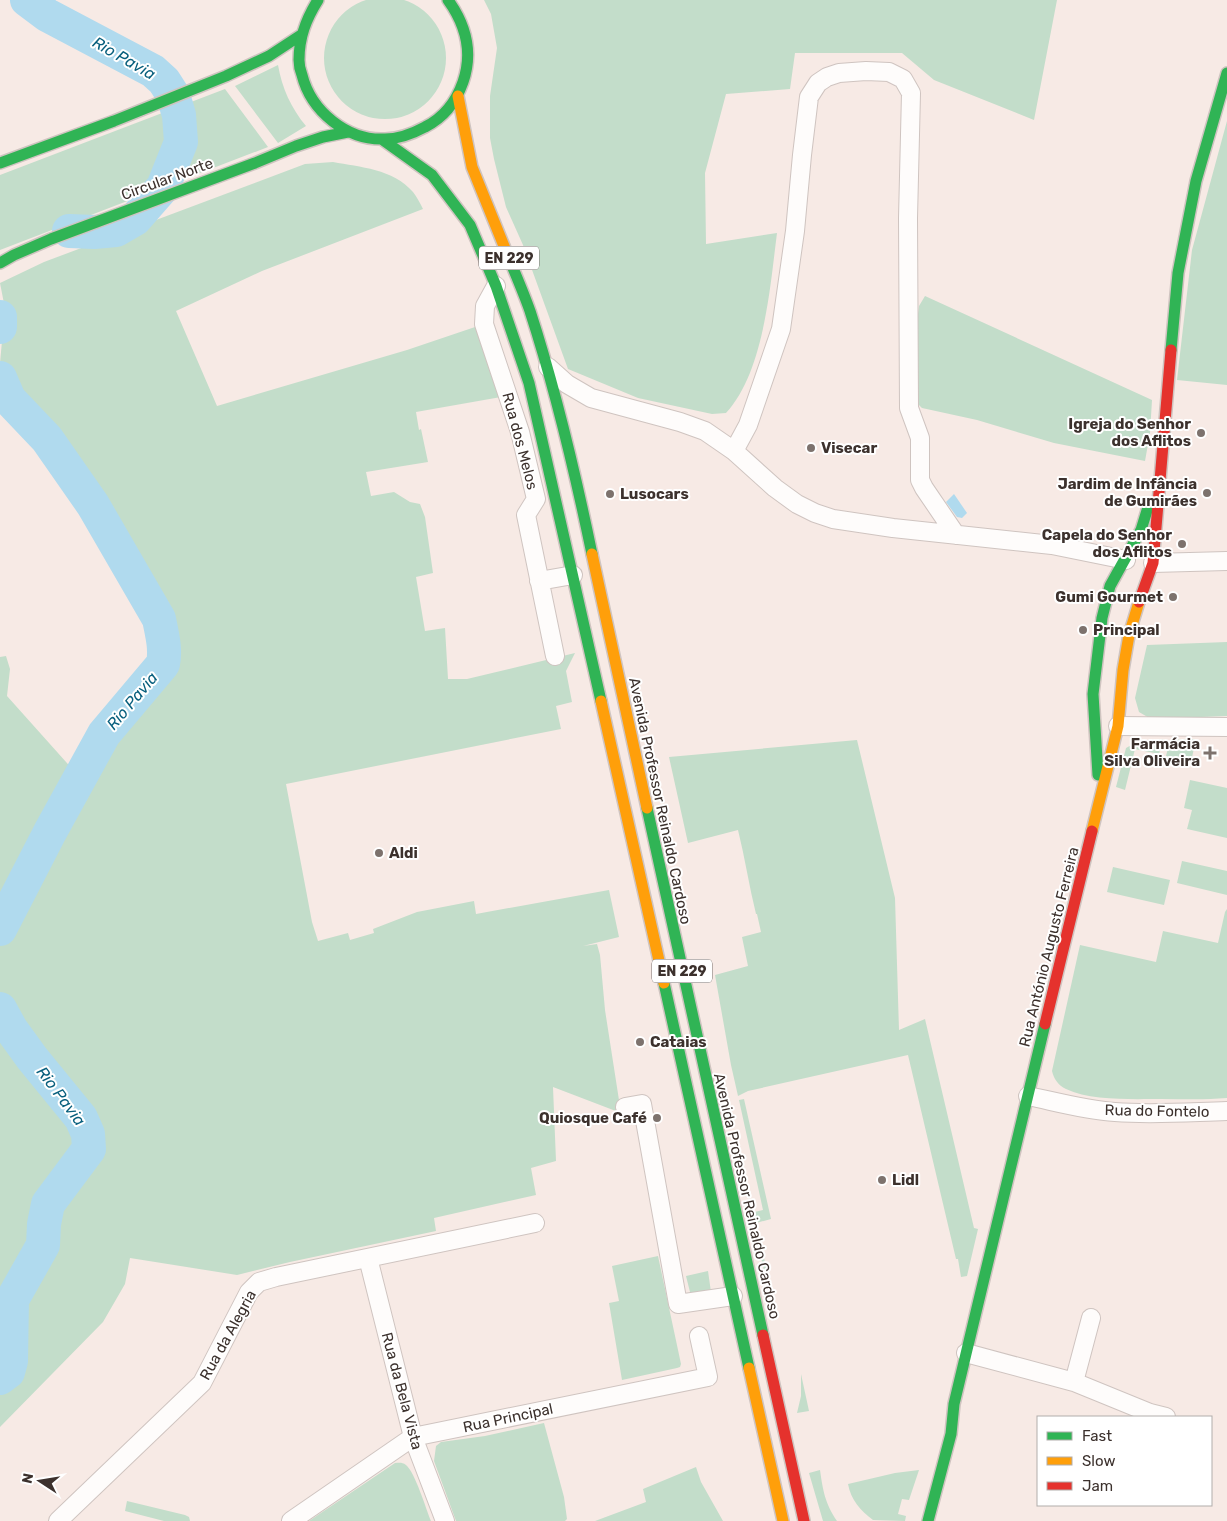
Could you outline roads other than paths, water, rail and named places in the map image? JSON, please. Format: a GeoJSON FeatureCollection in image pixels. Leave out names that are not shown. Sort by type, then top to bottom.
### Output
{"type":"FeatureCollection","features":[{"type":"Feature","properties":{"kind":"main road","name":"EN 229"},"geometry":{"type":"LineString","coordinates":[[318,0],[305,21],[298,55],[300,74],[307,92],[318,109],[332,122],[348,132],[365,138],[383,140],[405,137],[426,128],[444,114],[458,96],[465,79],[468,57],[466,34],[458,13],[448,0]]}},
{"type":"Feature","properties":{"kind":"main road"},"geometry":{"type":"LineString","coordinates":[[298,7],[305,21]]}},
{"type":"Feature","properties":{"kind":"main road"},"geometry":{"type":"LineString","coordinates":[[0,163],[114,121],[226,76],[269,56],[301,35]]}},
{"type":"Feature","properties":{"kind":"main road","name":"Rua António Augusto Ferreira"},"geometry":{"type":"LineString","coordinates":[[928,1521],[951,1434],[954,1404],[966,1353],[1118,726],[1123,670],[1129,635],[1151,569],[1178,273],[1202,158],[1227,73]]}},
{"type":"Feature","properties":{"kind":"main road","name":"Avenida Professor Reinaldo Cardoso"},"geometry":{"type":"LineString","coordinates":[[458,96],[472,167],[529,309],[562,421],[804,1521]]}},
{"type":"Feature","properties":{"kind":"main road","name":"Circular Norte"},"geometry":{"type":"LineString","coordinates":[[0,263],[51,239],[322,137],[348,132]]}},
{"type":"Feature","properties":{"kind":"main road","name":"EN 229"},"geometry":{"type":"LineString","coordinates":[[383,140],[432,175],[470,225],[496,286],[528,383],[573,575],[783,1521]]}},
{"type":"Feature","properties":{"kind":"main road","name":"Rua António Augusto Ferreira"},"geometry":{"type":"LineString","coordinates":[[1100,805],[1094,694],[1102,618],[1110,586],[1141,530],[1149,503],[1164,432]]}},
{"type":"Feature","properties":{"kind":"main road"},"geometry":{"type":"LineString","coordinates":[[1126,560],[1140,557],[1145,560],[1151,569]]}},
{"type":"Feature","properties":{"kind":"main road"},"geometry":{"type":"LineString","coordinates":[[1096,726],[1118,726]]}},
{"type":"Feature","properties":{"kind":"street"},"geometry":{"type":"LineString","coordinates":[[734,451],[748,425],[780,329],[795,231],[809,97],[818,83],[827,77],[839,73],[889,72],[903,79],[910,93],[908,218],[909,408],[920,438],[920,480],[956,535]]}},
{"type":"Feature","properties":{"kind":"street","name":"Rua dos Melos"},"geometry":{"type":"LineString","coordinates":[[496,286],[486,306],[484,324],[520,432],[536,500],[526,514],[556,656]]}},
{"type":"Feature","properties":{"kind":"street"},"geometry":{"type":"LineString","coordinates":[[547,366],[567,384],[591,398],[680,422],[705,431],[734,451],[775,488],[797,504],[833,519],[893,528],[1052,545],[1126,560]]}},
{"type":"Feature","properties":{"kind":"street"},"geometry":{"type":"LineString","coordinates":[[1151,569],[1227,561]]}},
{"type":"Feature","properties":{"kind":"street"},"geometry":{"type":"LineString","coordinates":[[539,581],[573,575]]}},
{"type":"Feature","properties":{"kind":"street"},"geometry":{"type":"LineString","coordinates":[[1118,726],[1227,728]]}},
{"type":"Feature","properties":{"kind":"street","name":"Rua do Fontelo"},"geometry":{"type":"LineString","coordinates":[[1028,1096],[1088,1109],[1115,1112],[1227,1111]]}},
{"type":"Feature","properties":{"kind":"street"},"geometry":{"type":"LineString","coordinates":[[625,1107],[642,1104],[678,1304],[733,1296]]}},
{"type":"Feature","properties":{"kind":"street","name":"Rua da Alegria"},"geometry":{"type":"LineString","coordinates":[[58,1521],[202,1383],[249,1292],[260,1282],[535,1222]]}},
{"type":"Feature","properties":{"kind":"street","name":"Rua da Bela Vista"},"geometry":{"type":"LineString","coordinates":[[368,1258],[413,1437],[445,1521]]}},
{"type":"Feature","properties":{"kind":"street"},"geometry":{"type":"LineString","coordinates":[[1074,1382],[1091,1318]]}},
{"type":"Feature","properties":{"kind":"street","name":"Rua Principal"},"geometry":{"type":"LineString","coordinates":[[291,1521],[413,1437],[708,1377],[698,1336]]}},
{"type":"Feature","properties":{"kind":"street"},"geometry":{"type":"LineString","coordinates":[[966,1353],[1074,1382],[1150,1413],[1162,1416]]}},
{"type":"Feature","properties":{"kind":"water"},"geometry":{"type":"Polygon","coordinates":[[[954,494],[967,513],[962,518],[957,517],[946,502],[954,494]]]}},
{"type":"Feature","properties":{"kind":"waterway","name":"Rio Pavia"},"geometry":{"type":"LineString","coordinates":[[27,0],[47,15],[153,71],[164,81],[173,95],[179,115],[181,142],[163,187],[135,219],[116,230],[94,232],[69,231]]}},
{"type":"Feature","properties":{"kind":"waterway","name":"Rio Pavia"},"geometry":{"type":"LineString","coordinates":[[0,317],[0,327]]}},
{"type":"Feature","properties":{"kind":"waterway","name":"Rio Pavia"},"geometry":{"type":"LineString","coordinates":[[0,378],[9,399],[47,439],[93,505],[159,619],[164,653],[163,664],[104,734],[50,832],[0,929]]}},
{"type":"Feature","properties":{"kind":"waterway","name":"Rio Pavia"},"geometry":{"type":"LineString","coordinates":[[0,1009],[11,1029],[32,1058],[81,1118],[88,1134],[89,1149],[48,1204],[44,1224],[43,1245],[12,1300],[11,1361],[8,1372],[0,1378]]}},
{"type":"Feature","properties":{"kind":"place","name":"Igreja do Senhor dos Aflitos"},"geometry":{"type":"Point","coordinates":[1201,433]}},
{"type":"Feature","properties":{"kind":"place","name":"Visecar"},"geometry":{"type":"Point","coordinates":[811,448]}},
{"type":"Feature","properties":{"kind":"place","name":"Jardim de Infância de Gumirães"},"geometry":{"type":"Point","coordinates":[1207,493]}},
{"type":"Feature","properties":{"kind":"place","name":"Lusocars"},"geometry":{"type":"Point","coordinates":[610,494]}},
{"type":"Feature","properties":{"kind":"place","name":"Capela do Senhor dos Aflitos"},"geometry":{"type":"Point","coordinates":[1182,544]}},
{"type":"Feature","properties":{"kind":"place","name":"Gumi Gourmet"},"geometry":{"type":"Point","coordinates":[1173,597]}},
{"type":"Feature","properties":{"kind":"place","name":"Principal"},"geometry":{"type":"Point","coordinates":[1083,630]}},
{"type":"Feature","properties":{"kind":"place","name":"Farmácia Silva Oliveira"},"geometry":{"type":"Point","coordinates":[1210,753]}},
{"type":"Feature","properties":{"kind":"place","name":"Aldi"},"geometry":{"type":"Point","coordinates":[379,853]}},
{"type":"Feature","properties":{"kind":"place","name":"Cataias"},"geometry":{"type":"Point","coordinates":[640,1042]}},
{"type":"Feature","properties":{"kind":"place","name":"Quiosque Café"},"geometry":{"type":"Point","coordinates":[657,1118]}},
{"type":"Feature","properties":{"kind":"place","name":"Lidl"},"geometry":{"type":"Point","coordinates":[882,1180]}}]}
